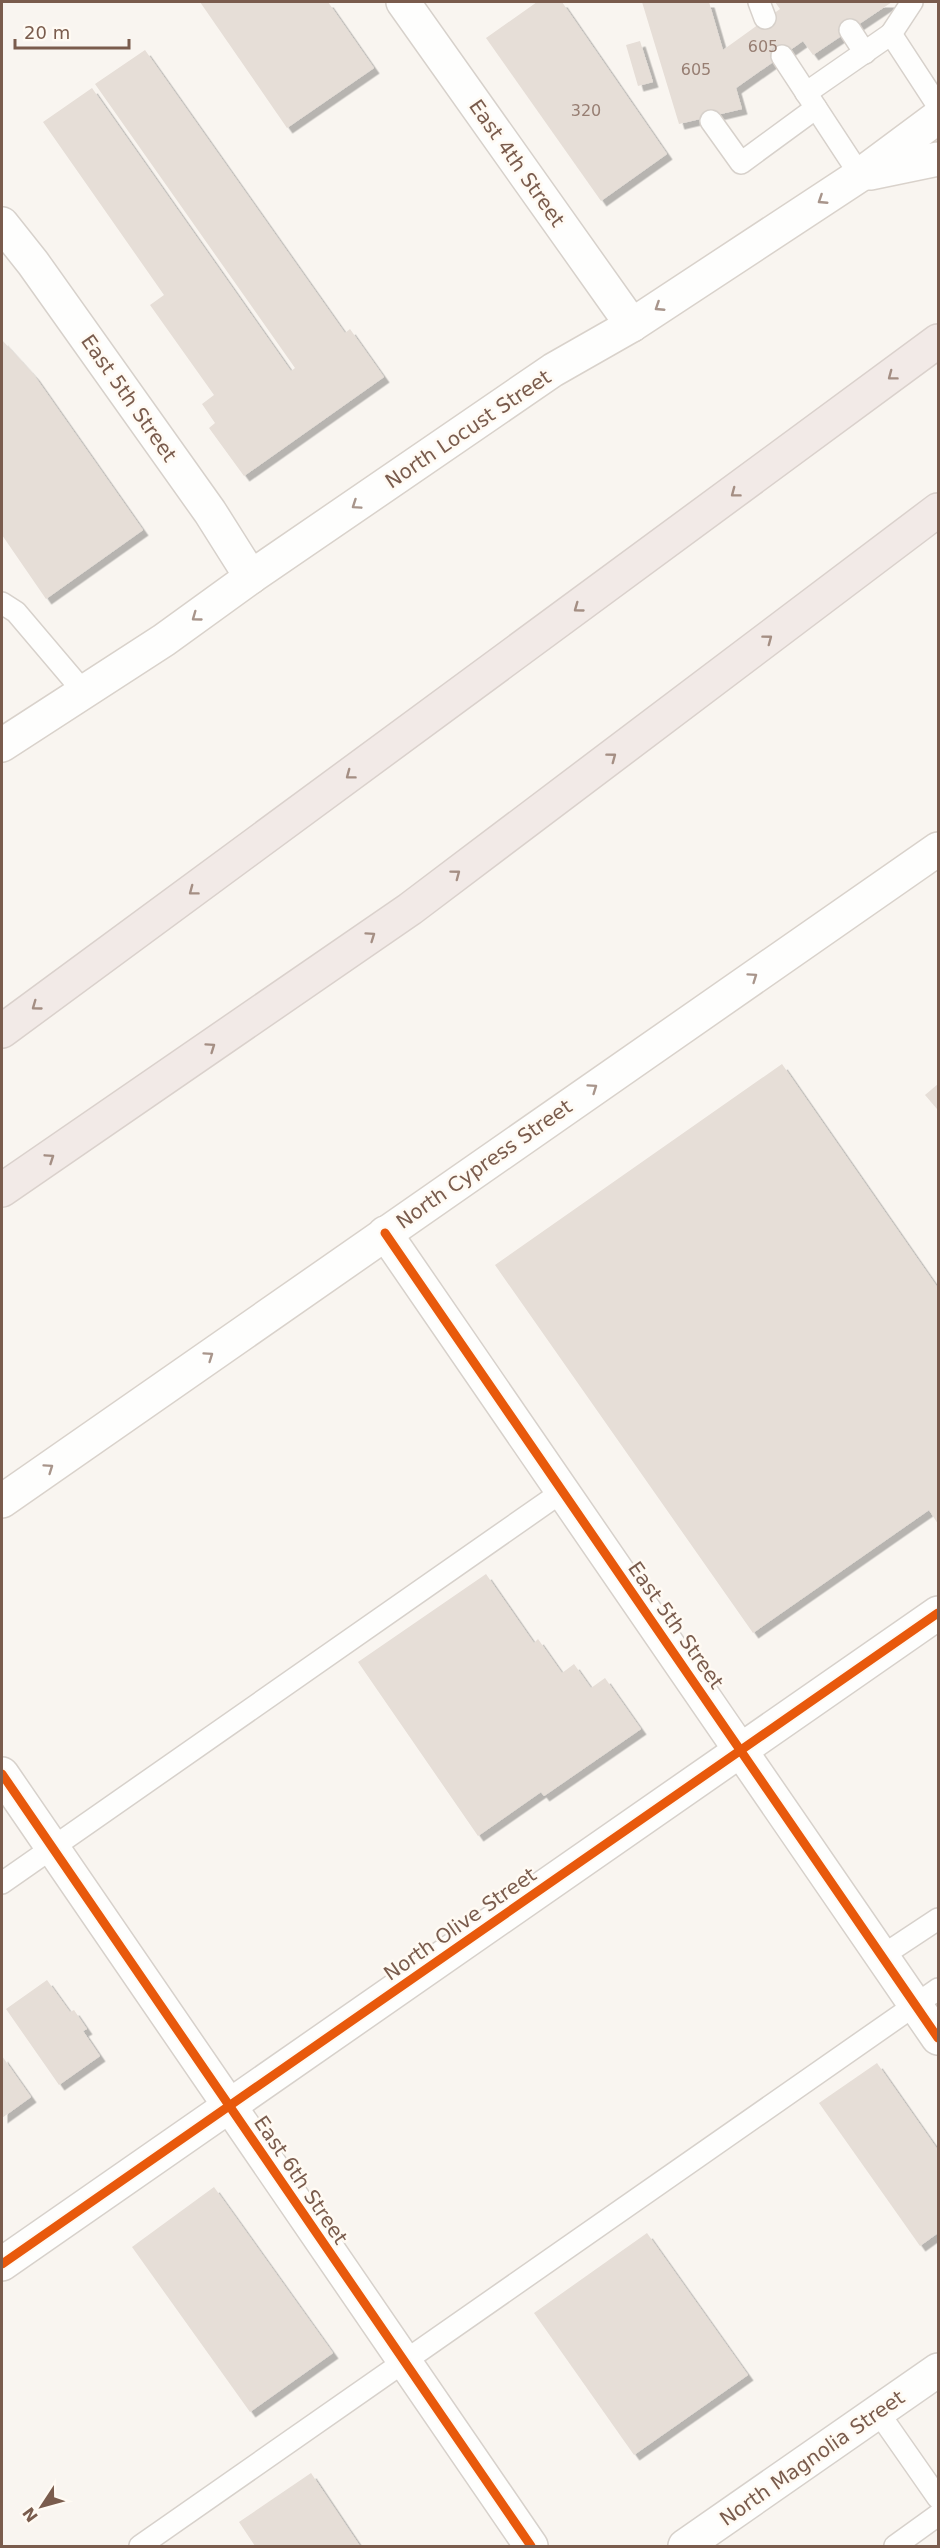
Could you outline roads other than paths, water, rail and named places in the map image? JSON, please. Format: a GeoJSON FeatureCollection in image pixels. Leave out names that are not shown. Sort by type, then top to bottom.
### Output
{"type":"FeatureCollection","features":[{"type":"Feature","properties":{"kind":"highway"},"geometry":{"type":"LineString","coordinates":[[2,1031],[939,341]]}},
{"type":"Feature","properties":{"kind":"highway"},"geometry":{"type":"LineString","coordinates":[[2,1190],[410,909],[939,510]]}},
{"type":"Feature","properties":{"kind":"street","name":"East 4th Street"},"geometry":{"type":"LineString","coordinates":[[403,2],[632,325]]}},
{"type":"Feature","properties":{"kind":"street","name":"North Locust Street"},"geometry":{"type":"LineString","coordinates":[[2,745],[164,640],[251,577],[553,370],[632,325],[860,175],[939,117]]}},
{"type":"Feature","properties":{"kind":"street"},"geometry":{"type":"LineString","coordinates":[[860,175],[939,159]]}},
{"type":"Feature","properties":{"kind":"street","name":"East 5th Street"},"geometry":{"type":"LineString","coordinates":[[2,224],[33,263],[203,502],[251,577]]}},
{"type":"Feature","properties":{"kind":"street","name":"North Cypress Street"},"geometry":{"type":"LineString","coordinates":[[2,1501],[939,849]]}},
{"type":"Feature","properties":{"kind":"street","name":"East 5th Street"},"geometry":{"type":"LineString","coordinates":[[385,1233],[882,1956],[927,1997],[939,2038]]}},
{"type":"Feature","properties":{"kind":"street","name":"North Olive Street"},"geometry":{"type":"LineString","coordinates":[[2,2264],[939,1613]]}},
{"type":"Feature","properties":{"kind":"street","name":"East 6th Street"},"geometry":{"type":"LineString","coordinates":[[2,1774],[531,2547]]}},
{"type":"Feature","properties":{"kind":"street","name":"North Magnolia Street"},"geometry":{"type":"LineString","coordinates":[[685,2547],[939,2370]]}},
{"type":"Feature","properties":{"kind":"lane"},"geometry":{"type":"LineString","coordinates":[[711,121],[741,163],[864,53],[912,2]]}},
{"type":"Feature","properties":{"kind":"lane"},"geometry":{"type":"LineString","coordinates":[[893,20],[939,106]]}},
{"type":"Feature","properties":{"kind":"lane"},"geometry":{"type":"LineString","coordinates":[[850,30],[864,53]]}},
{"type":"Feature","properties":{"kind":"lane"},"geometry":{"type":"LineString","coordinates":[[782,56],[860,175]]}},
{"type":"Feature","properties":{"kind":"lane"},"geometry":{"type":"LineString","coordinates":[[2,603],[16,612],[83,691]]}},
{"type":"Feature","properties":{"kind":"lane"},"geometry":{"type":"LineString","coordinates":[[2,1883],[563,1491]]}},
{"type":"Feature","properties":{"kind":"lane"},"geometry":{"type":"LineString","coordinates":[[882,1956],[939,1919]]}},
{"type":"Feature","properties":{"kind":"lane"},"geometry":{"type":"LineString","coordinates":[[140,2547],[927,1997]]}},
{"type":"Feature","properties":{"kind":"lane"},"geometry":{"type":"LineString","coordinates":[[878,2412],[939,2498]]}},
{"type":"Feature","properties":{"kind":"lane"},"geometry":{"type":"LineString","coordinates":[[895,2547],[939,2515]]}}]}
